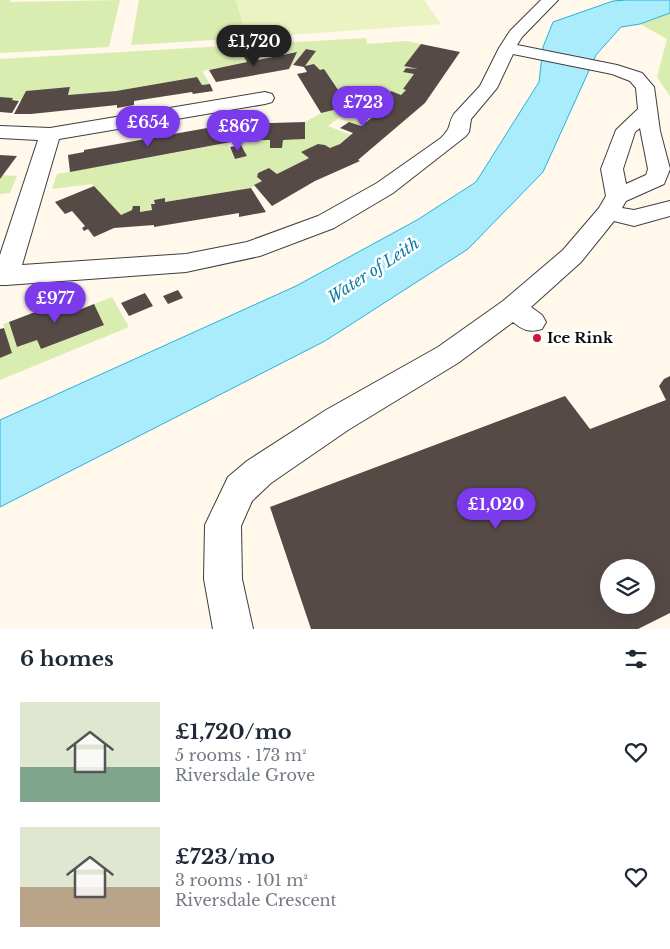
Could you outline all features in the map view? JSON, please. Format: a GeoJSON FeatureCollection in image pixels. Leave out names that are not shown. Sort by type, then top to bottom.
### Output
{"type":"FeatureCollection","features":[{"type":"Feature","properties":{"kind":"street"},"geometry":{"type":"LineString","coordinates":[[50,134],[3,276],[186,263],[251,250],[326,222],[384,188],[448,142],[459,132],[461,118],[488,88],[516,50],[522,29],[550,0]]}},
{"type":"Feature","properties":{"kind":"street"},"geometry":{"type":"LineString","coordinates":[[233,629],[223,580],[223,525],[240,489],[259,472],[337,420],[448,354],[523,315],[612,204],[656,179],[659,169],[647,110],[645,87],[636,77],[609,68],[516,50]]}},
{"type":"Feature","properties":{"kind":"street"},"geometry":{"type":"LineString","coordinates":[[0,132],[50,134],[265,98]]}},
{"type":"Feature","properties":{"kind":"street"},"geometry":{"type":"LineString","coordinates":[[647,110],[670,127]]}},
{"type":"Feature","properties":{"kind":"street"},"geometry":{"type":"LineString","coordinates":[[612,204],[612,169],[626,130],[647,110]]}},
{"type":"Feature","properties":{"kind":"street"},"geometry":{"type":"LineString","coordinates":[[612,204],[634,218],[670,208]]}},
{"type":"Feature","properties":{"kind":"green space"},"geometry":{"type":"Polygon","coordinates":[[[0,0],[10,0],[10,2],[120,0],[109,47],[0,53],[0,0]]]}},
{"type":"Feature","properties":{"kind":"green space"},"geometry":{"type":"Polygon","coordinates":[[[139,0],[236,0],[247,38],[131,45],[139,0]]]}},
{"type":"Feature","properties":{"kind":"green space"},"geometry":{"type":"Polygon","coordinates":[[[236,0],[424,0],[441,24],[247,38],[236,0]]]}},
{"type":"Feature","properties":{"kind":"green space"},"geometry":{"type":"Polygon","coordinates":[[[670,13],[670,96],[657,77],[667,39],[640,24],[670,13]]]}},
{"type":"Feature","properties":{"kind":"green space"},"geometry":{"type":"Polygon","coordinates":[[[366,38],[367,44],[406,41],[421,44],[404,66],[418,69],[406,68],[403,71],[414,74],[403,89],[406,90],[401,95],[391,92],[382,99],[370,94],[361,101],[382,110],[361,126],[339,118],[328,126],[351,135],[335,147],[330,148],[319,145],[302,152],[309,158],[277,174],[269,168],[258,173],[257,177],[262,181],[251,188],[165,202],[165,198],[155,200],[155,204],[151,205],[152,210],[140,212],[140,206],[134,206],[132,210],[121,215],[92,184],[52,189],[57,174],[227,143],[235,159],[247,156],[240,140],[270,140],[270,148],[282,148],[283,140],[305,139],[305,122],[321,113],[338,109],[335,105],[347,102],[324,69],[320,70],[314,64],[304,67],[315,51],[306,49],[289,69],[296,52],[258,60],[254,55],[244,57],[247,62],[202,71],[210,84],[202,85],[196,77],[116,91],[68,95],[70,88],[22,101],[0,97],[0,59],[366,38]]]}},
{"type":"Feature","properties":{"kind":"green space"},"geometry":{"type":"Polygon","coordinates":[[[3,175],[17,176],[10,193],[0,194],[0,179],[3,175]]]}},
{"type":"Feature","properties":{"kind":"green space"},"geometry":{"type":"Polygon","coordinates":[[[112,297],[129,327],[0,380],[0,358],[12,353],[3,324],[9,322],[17,347],[37,340],[41,349],[104,325],[94,304],[112,297]]]}},
{"type":"Feature","properties":{"kind":"water","name":"Water of Leith"},"geometry":{"type":"Polygon","coordinates":[[[670,0],[670,13],[640,24],[621,27],[596,55],[543,172],[468,249],[325,341],[0,507],[0,420],[296,286],[417,220],[476,182],[539,82],[543,47],[553,22],[613,1],[670,0]]]}},
{"type":"Feature","properties":{"kind":"building"},"geometry":{"type":"Polygon","coordinates":[[[421,44],[460,52],[425,103],[358,160],[360,161],[315,181],[272,206],[254,185],[262,181],[257,177],[258,173],[269,168],[277,174],[309,158],[301,152],[318,144],[330,148],[340,144],[353,133],[340,128],[349,122],[361,126],[382,110],[373,106],[391,91],[401,95],[406,90],[403,89],[414,74],[403,72],[406,68],[418,69],[404,66],[421,44]]]}},
{"type":"Feature","properties":{"kind":"building"},"geometry":{"type":"Polygon","coordinates":[[[306,49],[316,51],[305,66],[314,64],[320,70],[324,69],[347,103],[335,105],[338,109],[321,113],[297,74],[307,72],[304,67],[293,65],[306,49]]]}},
{"type":"Feature","properties":{"kind":"building"},"geometry":{"type":"Polygon","coordinates":[[[297,52],[289,69],[216,82],[209,70],[247,62],[244,57],[254,55],[258,60],[297,52]]]}},
{"type":"Feature","properties":{"kind":"building"},"geometry":{"type":"Polygon","coordinates":[[[197,77],[202,85],[210,84],[213,91],[193,94],[192,92],[134,101],[134,105],[117,108],[117,105],[14,114],[26,91],[70,87],[68,95],[116,91],[197,77]]]}},
{"type":"Feature","properties":{"kind":"building"},"geometry":{"type":"Polygon","coordinates":[[[0,97],[13,98],[12,100],[19,101],[12,113],[0,112],[0,97]]]}},
{"type":"Feature","properties":{"kind":"building"},"geometry":{"type":"Polygon","coordinates":[[[305,122],[305,139],[283,140],[282,148],[270,148],[270,140],[242,140],[238,124],[305,122]]]}},
{"type":"Feature","properties":{"kind":"building"},"geometry":{"type":"Polygon","coordinates":[[[224,125],[231,142],[70,172],[68,155],[84,152],[84,150],[224,125]]]}},
{"type":"Feature","properties":{"kind":"building"},"geometry":{"type":"Polygon","coordinates":[[[241,145],[247,156],[235,159],[230,147],[241,145]]]}},
{"type":"Feature","properties":{"kind":"building"},"geometry":{"type":"Polygon","coordinates":[[[0,155],[17,156],[0,179],[0,155]]]}},
{"type":"Feature","properties":{"kind":"building"},"geometry":{"type":"Polygon","coordinates":[[[94,186],[121,215],[132,210],[133,206],[140,206],[140,212],[152,210],[151,204],[155,204],[154,200],[165,198],[165,202],[251,188],[266,212],[239,217],[239,213],[154,227],[154,225],[114,228],[94,237],[88,229],[84,231],[82,228],[85,226],[72,211],[65,214],[55,202],[94,186]]]}},
{"type":"Feature","properties":{"kind":"building"},"geometry":{"type":"Polygon","coordinates":[[[178,290],[183,298],[168,304],[163,296],[178,290]]]}},
{"type":"Feature","properties":{"kind":"building"},"geometry":{"type":"Polygon","coordinates":[[[145,293],[153,306],[129,316],[121,303],[145,293]]]}},
{"type":"Feature","properties":{"kind":"building"},"geometry":{"type":"Polygon","coordinates":[[[74,297],[79,310],[94,304],[104,325],[41,349],[37,340],[17,347],[9,322],[74,297]]]}},
{"type":"Feature","properties":{"kind":"building"},"geometry":{"type":"Polygon","coordinates":[[[4,328],[12,353],[0,358],[0,329],[4,328]]]}},
{"type":"Feature","properties":{"kind":"building"},"geometry":{"type":"Polygon","coordinates":[[[670,376],[670,613],[638,629],[311,629],[270,507],[565,396],[590,429],[666,400],[659,386],[664,379],[670,376]]]}},
{"type":"Feature","properties":{"kind":"place","name":"Ice Rink"},"geometry":{"type":"Point","coordinates":[537,338]}}]}
